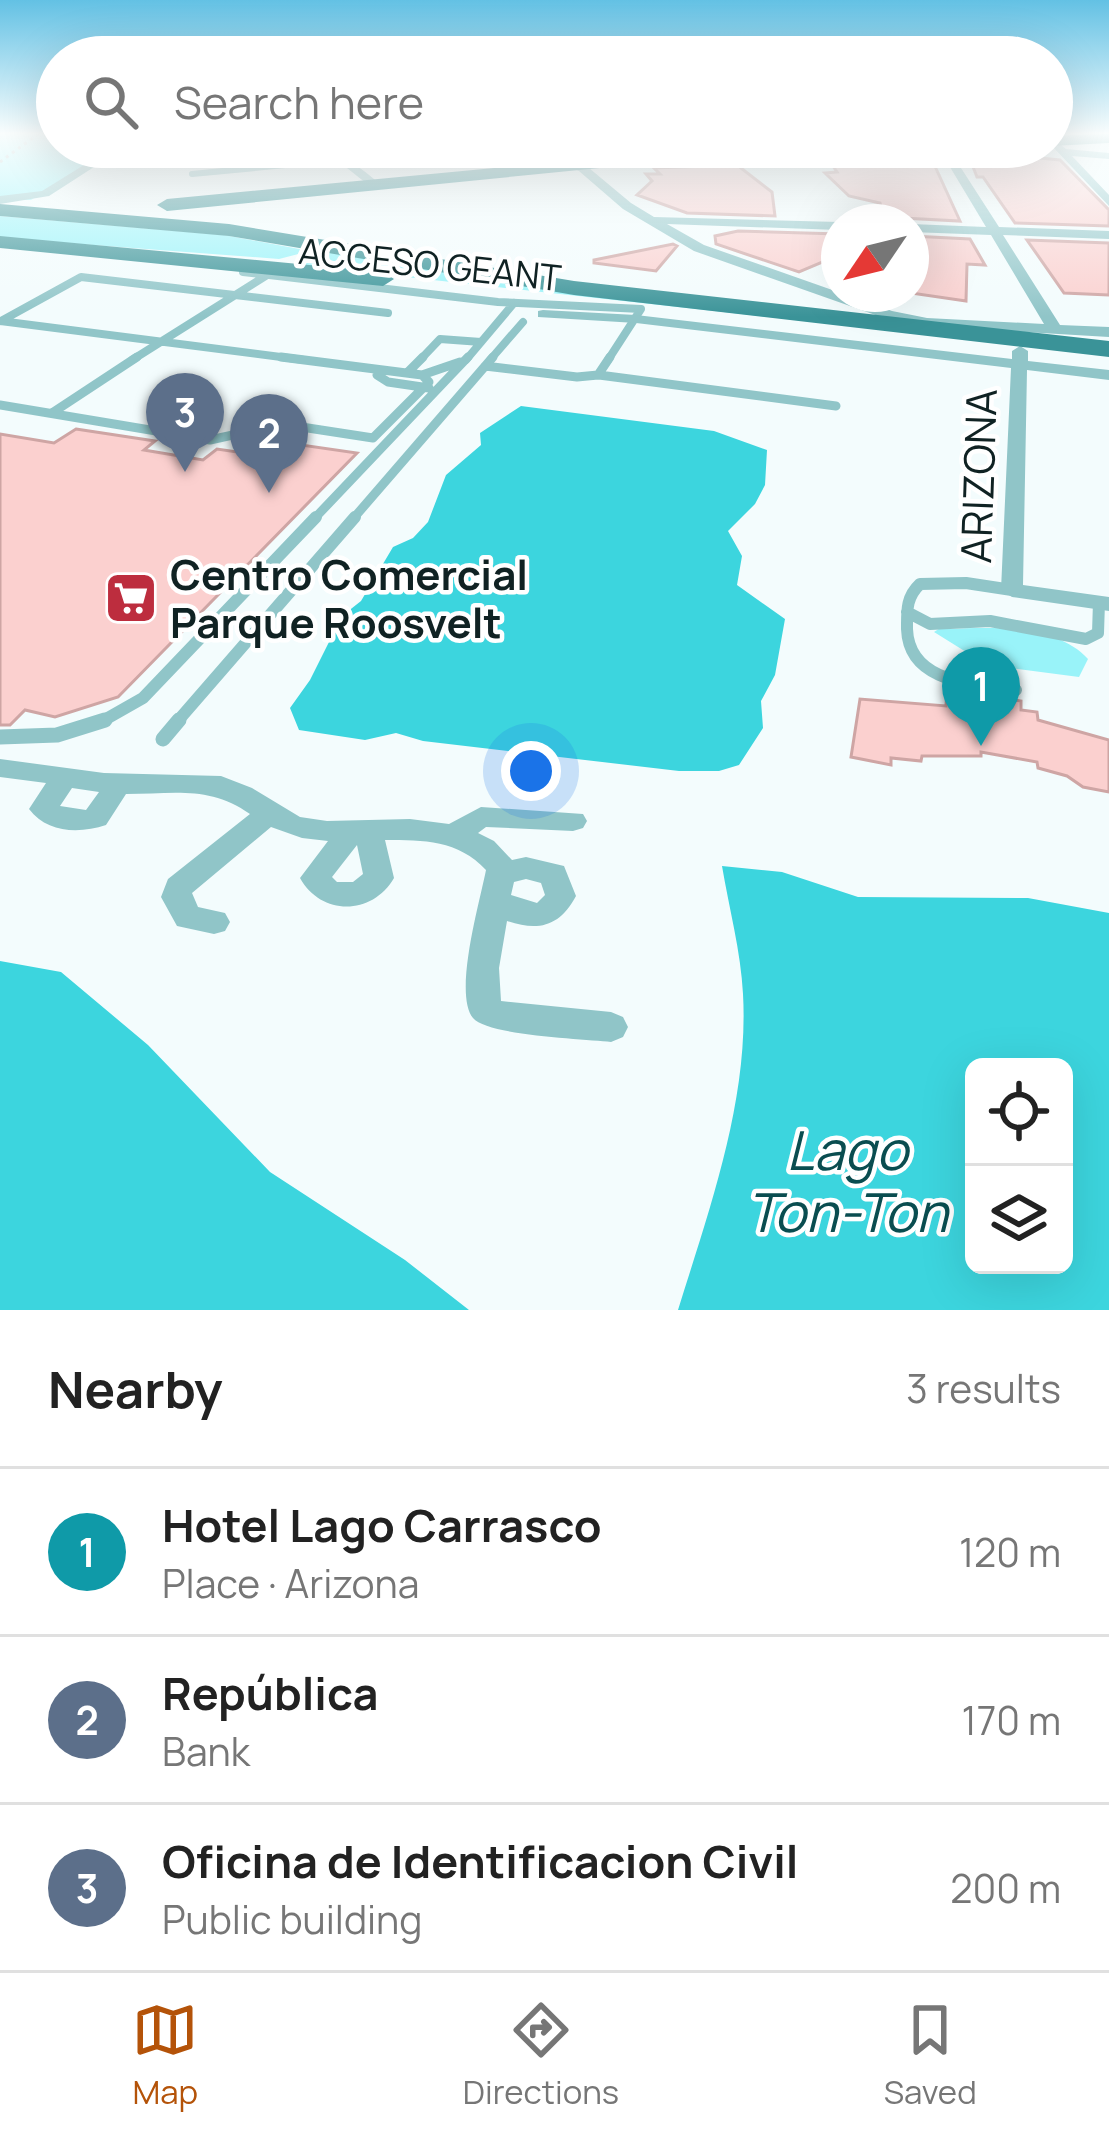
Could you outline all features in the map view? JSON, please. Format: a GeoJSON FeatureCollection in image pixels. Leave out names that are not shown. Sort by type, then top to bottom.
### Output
{"type":"FeatureCollection","features":[{"type":"Feature","properties":{"kind":"main road"},"geometry":{"type":"LineString","coordinates":[[0,208],[146,206],[259,195]]}},
{"type":"Feature","properties":{"kind":"main road"},"geometry":{"type":"LineString","coordinates":[[104,220],[222,212],[314,195]]}},
{"type":"Feature","properties":{"kind":"main road"},"geometry":{"type":"LineString","coordinates":[[0,242],[286,261],[314,254],[318,248],[262,227],[261,216],[334,195]]}},
{"type":"Feature","properties":{"kind":"main road"},"geometry":{"type":"LineString","coordinates":[[0,208],[139,219],[299,240],[574,288],[1023,345],[1109,361]]}},
{"type":"Feature","properties":{"kind":"main road"},"geometry":{"type":"LineString","coordinates":[[0,208],[262,235]]}},
{"type":"Feature","properties":{"kind":"main road"},"geometry":{"type":"LineString","coordinates":[[116,251],[639,314],[1109,349]]}},
{"type":"Feature","properties":{"kind":"street"},"geometry":{"type":"LineString","coordinates":[[0,208],[40,195]]}},
{"type":"Feature","properties":{"kind":"street"},"geometry":{"type":"LineString","coordinates":[[621,195],[648,220],[718,257],[889,315],[1023,345],[1109,375]]}},
{"type":"Feature","properties":{"kind":"street"},"geometry":{"type":"LineString","coordinates":[[974,195],[1053,326]]}},
{"type":"Feature","properties":{"kind":"street"},"geometry":{"type":"LineString","coordinates":[[648,220],[821,225]]}},
{"type":"Feature","properties":{"kind":"street"},"geometry":{"type":"LineString","coordinates":[[929,229],[1109,235]]}},
{"type":"Feature","properties":{"kind":"street"},"geometry":{"type":"LineString","coordinates":[[543,314],[639,314]]}},
{"type":"Feature","properties":{"kind":"street"},"geometry":{"type":"LineString","coordinates":[[1023,345],[1053,326],[1109,332]]}},
{"type":"Feature","properties":{"kind":"street","name":"ARIZONA"},"geometry":{"type":"LineString","coordinates":[[1023,345],[1012,590],[1104,603]]}},
{"type":"Feature","properties":{"kind":"street"},"geometry":{"type":"LineString","coordinates":[[0,768],[116,784],[198,781],[244,795],[267,815],[303,828],[360,834],[456,833],[479,842],[501,868],[483,968],[485,1008],[494,1014],[611,1027]]}},
{"type":"Feature","properties":{"kind":"street"},"geometry":{"type":"LineString","coordinates":[[66,776],[43,809],[58,818],[102,813],[116,784]]}},
{"type":"Feature","properties":{"kind":"street"},"geometry":{"type":"LineString","coordinates":[[214,922],[188,917],[176,897],[178,887],[267,815]]}},
{"type":"Feature","properties":{"kind":"street"},"geometry":{"type":"LineString","coordinates":[[456,833],[482,817],[573,821]]}},
{"type":"Feature","properties":{"kind":"lane","name":"ACCESO GEANT"},"geometry":{"type":"LineString","coordinates":[[70,249],[639,314]]}},
{"type":"Feature","properties":{"kind":"lane"},"geometry":{"type":"LineString","coordinates":[[235,292],[251,273]]}},
{"type":"Feature","properties":{"kind":"lane"},"geometry":{"type":"LineString","coordinates":[[51,414],[268,275]]}},
{"type":"Feature","properties":{"kind":"lane"},"geometry":{"type":"LineString","coordinates":[[0,321],[81,277],[388,313]]}},
{"type":"Feature","properties":{"kind":"lane"},"geometry":{"type":"LineString","coordinates":[[0,737],[65,735],[127,710],[465,361],[514,303]]}},
{"type":"Feature","properties":{"kind":"lane"},"geometry":{"type":"LineString","coordinates":[[598,375],[639,314]]}},
{"type":"Feature","properties":{"kind":"lane"},"geometry":{"type":"LineString","coordinates":[[0,321],[407,373],[438,389]]}},
{"type":"Feature","properties":{"kind":"lane"},"geometry":{"type":"LineString","coordinates":[[163,739],[523,322]]}},
{"type":"Feature","properties":{"kind":"lane"},"geometry":{"type":"LineString","coordinates":[[407,373],[440,339],[481,343]]}},
{"type":"Feature","properties":{"kind":"lane"},"geometry":{"type":"LineString","coordinates":[[373,438],[423,381],[465,361]]}},
{"type":"Feature","properties":{"kind":"lane"},"geometry":{"type":"LineString","coordinates":[[485,366],[577,377],[598,375],[836,406]]}},
{"type":"Feature","properties":{"kind":"lane"},"geometry":{"type":"LineString","coordinates":[[353,368],[386,377],[388,382],[423,381]]}},
{"type":"Feature","properties":{"kind":"lane"},"geometry":{"type":"LineString","coordinates":[[0,406],[210,440],[282,424],[389,440]]}},
{"type":"Feature","properties":{"kind":"lane"},"geometry":{"type":"LineString","coordinates":[[1012,590],[966,583],[920,584],[912,590],[905,642],[921,668],[1016,690]]}},
{"type":"Feature","properties":{"kind":"lane"},"geometry":{"type":"LineString","coordinates":[[907,612],[930,624],[990,621],[1086,639],[1098,633],[1104,603]]}},
{"type":"Feature","properties":{"kind":"shaded area"},"geometry":{"type":"Polygon","coordinates":[[[0,195],[39,195],[31,200],[0,199],[0,195]]]}},
{"type":"Feature","properties":{"kind":"shaded area"},"geometry":{"type":"Polygon","coordinates":[[[0,216],[224,235],[310,251],[279,259],[0,238],[0,216]]]}},
{"type":"Feature","properties":{"kind":"shaded area"},"geometry":{"type":"Polygon","coordinates":[[[325,251],[914,333],[297,265],[325,251]]]}},
{"type":"Feature","properties":{"kind":"shaded area"},"geometry":{"type":"Polygon","coordinates":[[[945,625],[949,629],[1003,628],[1041,634],[1059,639],[1088,659],[1079,677],[987,665],[934,632],[945,625]]]}},
{"type":"Feature","properties":{"kind":"water"},"geometry":{"type":"Polygon","coordinates":[[[521,406],[714,431],[767,450],[765,485],[755,504],[728,531],[742,556],[737,585],[785,619],[775,675],[761,701],[763,728],[739,765],[719,771],[679,771],[423,741],[396,733],[365,740],[299,730],[290,708],[310,680],[342,616],[361,601],[393,547],[413,538],[428,522],[446,475],[481,445],[480,433],[521,406]]]}},
{"type":"Feature","properties":{"kind":"water","name":"Lago Ton-Ton"},"geometry":{"type":"Polygon","coordinates":[[[722,866],[782,872],[858,897],[1028,898],[1109,913],[1109,1310],[678,1310],[724,1155],[740,1074],[742,978],[722,866]]]}},
{"type":"Feature","properties":{"kind":"water"},"geometry":{"type":"Polygon","coordinates":[[[0,961],[61,972],[148,1045],[270,1172],[405,1260],[469,1310],[0,1310],[0,961]]]}},
{"type":"Feature","properties":{"kind":"building"},"geometry":{"type":"Polygon","coordinates":[[[637,195],[772,195],[775,216],[687,213],[637,195]]]}},
{"type":"Feature","properties":{"kind":"building"},"geometry":{"type":"Polygon","coordinates":[[[848,195],[948,195],[960,221],[929,219],[929,204],[880,203],[848,195]]]}},
{"type":"Feature","properties":{"kind":"building"},"geometry":{"type":"Polygon","coordinates":[[[996,195],[1094,195],[1109,210],[1109,226],[1015,223],[996,195]]]}},
{"type":"Feature","properties":{"kind":"building"},"geometry":{"type":"Polygon","coordinates":[[[738,231],[821,233],[821,263],[799,272],[716,244],[715,236],[738,231]]]}},
{"type":"Feature","properties":{"kind":"building"},"geometry":{"type":"Polygon","coordinates":[[[929,237],[970,239],[985,265],[967,264],[966,301],[929,296],[929,237]]]}},
{"type":"Feature","properties":{"kind":"building"},"geometry":{"type":"Polygon","coordinates":[[[1027,240],[1109,243],[1109,295],[1064,293],[1027,240]]]}},
{"type":"Feature","properties":{"kind":"building"},"geometry":{"type":"Polygon","coordinates":[[[677,246],[656,271],[594,263],[594,260],[677,246]]]}},
{"type":"Feature","properties":{"kind":"building"},"geometry":{"type":"Polygon","coordinates":[[[76,429],[155,441],[144,450],[203,460],[217,449],[258,455],[274,441],[357,453],[118,697],[55,717],[25,710],[10,725],[0,725],[0,434],[54,443],[76,429]]]}},
{"type":"Feature","properties":{"kind":"building"},"geometry":{"type":"Polygon","coordinates":[[[947,689],[1021,701],[1021,710],[1037,712],[1038,720],[1109,740],[1109,792],[1083,787],[1067,776],[1038,768],[1037,762],[981,752],[981,756],[922,756],[921,761],[891,758],[891,765],[851,757],[860,699],[946,706],[947,689]]]}},
{"type":"Feature","properties":{"kind":"place","name":"Oficina de Identificacion Civil"},"geometry":{"type":"Point","coordinates":[185,472]}},
{"type":"Feature","properties":{"kind":"place","name":"República"},"geometry":{"type":"Point","coordinates":[269,493]}},
{"type":"Feature","properties":{"kind":"place","name":"Centro Comercial Parque Roosvelt"},"geometry":{"type":"Point","coordinates":[131,598]}},
{"type":"Feature","properties":{"kind":"place","name":"Hotel Lago Carrasco"},"geometry":{"type":"Point","coordinates":[981,746]}}]}
